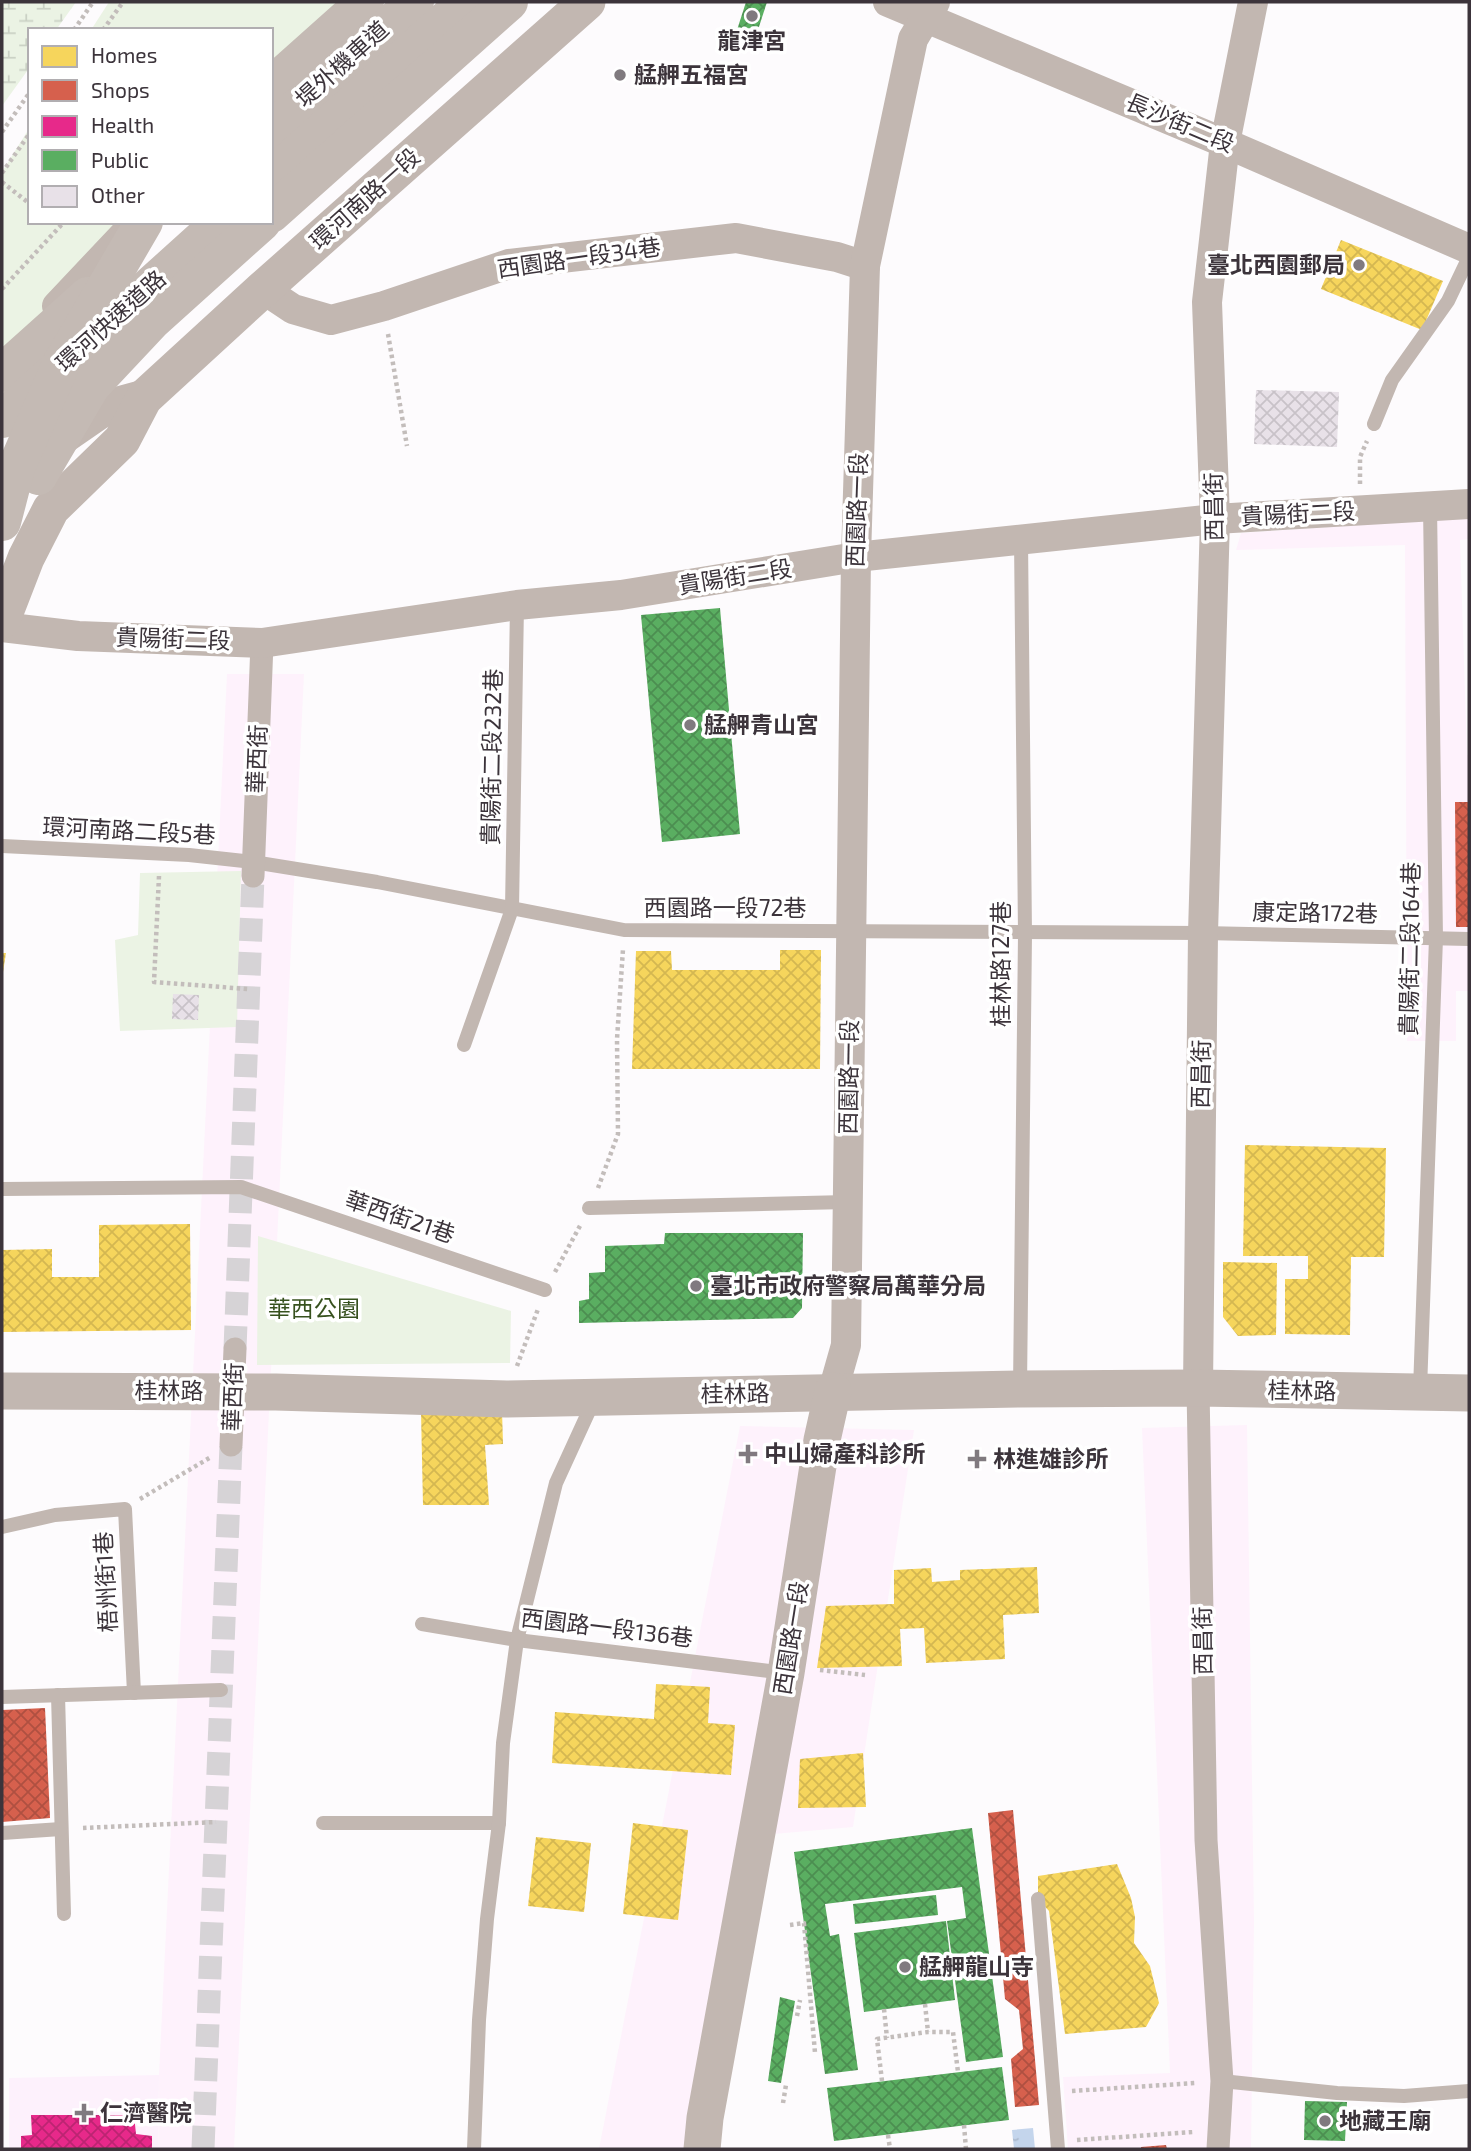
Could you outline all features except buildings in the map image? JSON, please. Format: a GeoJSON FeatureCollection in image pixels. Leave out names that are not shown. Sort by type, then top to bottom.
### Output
{"type":"FeatureCollection","features":[{"type":"Feature","properties":{"kind":"highway"},"geometry":{"type":"LineString","coordinates":[[273,84],[365,2]]}},
{"type":"Feature","properties":{"kind":"highway"},"geometry":{"type":"LineString","coordinates":[[273,127],[413,2]]}},
{"type":"Feature","properties":{"kind":"highway"},"geometry":{"type":"LineString","coordinates":[[273,175],[466,2]]}},
{"type":"Feature","properties":{"kind":"highway"},"geometry":{"type":"LineString","coordinates":[[273,212],[509,2]]}},
{"type":"Feature","properties":{"kind":"highway"},"geometry":{"type":"LineString","coordinates":[[2,522],[16,468],[61,363],[143,224]]}},
{"type":"Feature","properties":{"kind":"highway","name":"環河快速道路"},"geometry":{"type":"LineString","coordinates":[[2,373],[168,224]]}},
{"type":"Feature","properties":{"kind":"highway","name":"環河快速道路"},"geometry":{"type":"LineString","coordinates":[[2,419],[219,224]]}},
{"type":"Feature","properties":{"kind":"highway"},"geometry":{"type":"LineString","coordinates":[[2,532],[91,386],[153,320],[260,224]]}},
{"type":"Feature","properties":{"kind":"street","name":"堤外機車道"},"geometry":{"type":"LineString","coordinates":[[273,98],[380,2]]}},
{"type":"Feature","properties":{"kind":"street","name":"環河南路一段"},"geometry":{"type":"LineString","coordinates":[[2,620],[26,558],[51,509],[122,440],[144,398],[587,2]]}},
{"type":"Feature","properties":{"kind":"street","name":"長沙街二段"},"geometry":{"type":"LineString","coordinates":[[888,2],[931,9],[1225,143],[1469,250]]}},
{"type":"Feature","properties":{"kind":"street","name":"西昌街"},"geometry":{"type":"LineString","coordinates":[[1219,2139],[1222,2081],[1206,1840],[1198,1388],[1203,933],[1215,519],[1207,302],[1225,143],[1253,2]]}},
{"type":"Feature","properties":{"kind":"street","name":"西園路一段"},"geometry":{"type":"LineString","coordinates":[[702,2149],[705,2118],[787,1670],[822,1440],[846,1345],[856,557],[865,266],[913,38],[931,9]]}},
{"type":"Feature","properties":{"kind":"street"},"geometry":{"type":"LineString","coordinates":[[2,358],[68,296],[134,224]]}},
{"type":"Feature","properties":{"kind":"street"},"geometry":{"type":"LineString","coordinates":[[68,296],[162,224]]}},
{"type":"Feature","properties":{"kind":"street","name":"西園路一段34巷"},"geometry":{"type":"LineString","coordinates":[[263,289],[293,309],[331,320],[384,306],[509,264],[736,238],[837,257],[865,266]]}},
{"type":"Feature","properties":{"kind":"street","name":"環河南路一段"},"geometry":{"type":"LineString","coordinates":[[2,477],[100,410],[144,398]]}},
{"type":"Feature","properties":{"kind":"street","name":"貴陽街二段"},"geometry":{"type":"LineString","coordinates":[[2,627],[78,636],[262,643],[517,606],[621,596],[856,557],[1215,519],[1469,504]]}},
{"type":"Feature","properties":{"kind":"street","name":"華西街"},"geometry":{"type":"LineString","coordinates":[[253,869],[262,643]]}},
{"type":"Feature","properties":{"kind":"street","name":"華西街"},"geometry":{"type":"LineString","coordinates":[[231,1445],[235,1349]]}},
{"type":"Feature","properties":{"kind":"street","name":"桂林路"},"geometry":{"type":"LineString","coordinates":[[2,1391],[234,1392],[506,1399],[1020,1389],[1198,1388],[1469,1393]]}},
{"type":"Feature","properties":{"kind":"lane"},"geometry":{"type":"LineString","coordinates":[[1374,424],[1392,380],[1448,301],[1469,257]]}},
{"type":"Feature","properties":{"kind":"lane","name":"貴陽街二段164巷"},"geometry":{"type":"LineString","coordinates":[[1420,1393],[1436,938],[1430,506]]}},
{"type":"Feature","properties":{"kind":"lane","name":"桂林路127巷"},"geometry":{"type":"LineString","coordinates":[[1020,1389],[1025,934],[1021,539]]}},
{"type":"Feature","properties":{"kind":"lane","name":"貴陽街二段232巷"},"geometry":{"type":"LineString","coordinates":[[464,1045],[512,909],[517,606]]}},
{"type":"Feature","properties":{"kind":"lane","name":"環河南路二段5巷"},"geometry":{"type":"LineString","coordinates":[[2,846],[160,854],[253,869]]}},
{"type":"Feature","properties":{"kind":"lane","name":"西園路一段72巷"},"geometry":{"type":"LineString","coordinates":[[253,869],[377,882],[624,930],[1203,933]]}},
{"type":"Feature","properties":{"kind":"lane","name":"康定路172巷"},"geometry":{"type":"LineString","coordinates":[[1203,933],[1469,939]]}},
{"type":"Feature","properties":{"kind":"lane","name":"華西街21巷"},"geometry":{"type":"LineString","coordinates":[[2,1189],[241,1187],[545,1290]]}},
{"type":"Feature","properties":{"kind":"lane"},"geometry":{"type":"LineString","coordinates":[[589,1208],[847,1202]]}},
{"type":"Feature","properties":{"kind":"lane"},"geometry":{"type":"LineString","coordinates":[[474,2149],[479,2020],[487,1919],[499,1823],[503,1743],[517,1640],[555,1483],[596,1396]]}},
{"type":"Feature","properties":{"kind":"lane","name":"梧州街1巷"},"geometry":{"type":"LineString","coordinates":[[2,1527],[55,1515],[125,1509],[134,1693]]}},
{"type":"Feature","properties":{"kind":"lane","name":"西園路一段136巷"},"geometry":{"type":"LineString","coordinates":[[422,1624],[517,1640],[787,1670]]}},
{"type":"Feature","properties":{"kind":"lane"},"geometry":{"type":"LineString","coordinates":[[2,1697],[221,1690]]}},
{"type":"Feature","properties":{"kind":"lane"},"geometry":{"type":"LineString","coordinates":[[58,1695],[64,1914]]}},
{"type":"Feature","properties":{"kind":"lane"},"geometry":{"type":"LineString","coordinates":[[323,1823],[499,1823]]}},
{"type":"Feature","properties":{"kind":"lane"},"geometry":{"type":"LineString","coordinates":[[2,1833],[61,1829]]}},
{"type":"Feature","properties":{"kind":"lane"},"geometry":{"type":"LineString","coordinates":[[1038,1899],[1058,2145]]}},
{"type":"Feature","properties":{"kind":"lane"},"geometry":{"type":"LineString","coordinates":[[1222,2081],[1337,2093],[1404,2096],[1469,2091]]}},
{"type":"Feature","properties":{"kind":"path"},"geometry":{"type":"LineString","coordinates":[[75,28],[93,2]]}},
{"type":"Feature","properties":{"kind":"path"},"geometry":{"type":"LineString","coordinates":[[104,28],[123,2]]}},
{"type":"Feature","properties":{"kind":"path"},"geometry":{"type":"LineString","coordinates":[[2,132],[28,95]]}},
{"type":"Feature","properties":{"kind":"path"},"geometry":{"type":"LineString","coordinates":[[2,173],[28,136]]}},
{"type":"Feature","properties":{"kind":"path"},"geometry":{"type":"LineString","coordinates":[[2,182],[28,202]]}},
{"type":"Feature","properties":{"kind":"path"},"geometry":{"type":"LineString","coordinates":[[2,289],[62,225]]}},
{"type":"Feature","properties":{"kind":"path"},"geometry":{"type":"LineString","coordinates":[[384,306],[407,446]]}},
{"type":"Feature","properties":{"kind":"path"},"geometry":{"type":"LineString","coordinates":[[1359,511],[1360,457],[1374,424]]}},
{"type":"Feature","properties":{"kind":"path"},"geometry":{"type":"LineString","coordinates":[[160,854],[154,982],[248,989]]}},
{"type":"Feature","properties":{"kind":"path"},"geometry":{"type":"LineString","coordinates":[[506,1399],[545,1290],[589,1208],[618,1135],[617,1039],[624,930]]}},
{"type":"Feature","properties":{"kind":"path"},"geometry":{"type":"LineString","coordinates":[[125,1509],[231,1445]]}},
{"type":"Feature","properties":{"kind":"path"},"geometry":{"type":"LineString","coordinates":[[787,1670],[865,1675]]}},
{"type":"Feature","properties":{"kind":"path"},"geometry":{"type":"LineString","coordinates":[[61,1829],[216,1822]]}},
{"type":"Feature","properties":{"kind":"path"},"geometry":{"type":"LineString","coordinates":[[790,1925],[804,1923],[815,2053]]}},
{"type":"Feature","properties":{"kind":"path"},"geometry":{"type":"LineString","coordinates":[[797,2016],[800,2000]]}},
{"type":"Feature","properties":{"kind":"path"},"geometry":{"type":"LineString","coordinates":[[925,2004],[928,2032]]}},
{"type":"Feature","properties":{"kind":"path"},"geometry":{"type":"LineString","coordinates":[[884,2009],[887,2038]]}},
{"type":"Feature","properties":{"kind":"path"},"geometry":{"type":"LineString","coordinates":[[882,2081],[877,2039],[928,2032],[953,2032],[958,2072]]}},
{"type":"Feature","properties":{"kind":"path"},"geometry":{"type":"LineString","coordinates":[[1053,2092],[1222,2081]]}},
{"type":"Feature","properties":{"kind":"path"},"geometry":{"type":"LineString","coordinates":[[783,2103],[786,2085]]}},
{"type":"Feature","properties":{"kind":"path"},"geometry":{"type":"LineString","coordinates":[[964,2125],[966,2149]]}},
{"type":"Feature","properties":{"kind":"path"},"geometry":{"type":"LineString","coordinates":[[888,2135],[890,2149]]}},
{"type":"Feature","properties":{"kind":"path"},"geometry":{"type":"LineString","coordinates":[[1058,2145],[1219,2139]]}},
{"type":"Feature","properties":{"kind":"shaded area"},"geometry":{"type":"Polygon","coordinates":[[[1469,517],[1469,539],[1460,540],[1469,755],[1469,991],[1456,991],[1456,1041],[1407,1041],[1405,545],[1236,550],[1241,533],[1469,517]]]}},
{"type":"Feature","properties":{"kind":"shaded area"},"geometry":{"type":"Polygon","coordinates":[[[227,674],[304,674],[234,2149],[158,2149],[159,2075],[227,674]]]}},
{"type":"Feature","properties":{"kind":"shaded area"},"geometry":{"type":"Polygon","coordinates":[[[1247,1425],[1254,1922],[1251,2149],[1068,2149],[1063,2077],[1170,2073],[1142,1428],[1247,1425]]]}},
{"type":"Feature","properties":{"kind":"shaded area"},"geometry":{"type":"Polygon","coordinates":[[[740,1426],[914,1430],[853,1827],[751,1836],[693,2149],[599,2149],[740,1426]]]}},
{"type":"Feature","properties":{"kind":"shaded area","name":"仁濟醫院"},"geometry":{"type":"Polygon","coordinates":[[[159,2075],[158,2149],[9,2149],[9,2078],[159,2075]]]}},
{"type":"Feature","properties":{"kind":"green space"},"geometry":{"type":"Polygon","coordinates":[[[2,2],[76,2],[57,28],[28,28],[28,70],[2,106],[2,2]]]}},
{"type":"Feature","properties":{"kind":"green space"},"geometry":{"type":"Polygon","coordinates":[[[109,2],[362,2],[273,89],[273,28],[92,28],[109,2]]]}},
{"type":"Feature","properties":{"kind":"green space"},"geometry":{"type":"Polygon","coordinates":[[[28,130],[28,224],[136,224],[2,356],[2,172],[28,130]]]}},
{"type":"Feature","properties":{"kind":"green space"},"geometry":{"type":"Polygon","coordinates":[[[241,871],[237,1027],[120,1031],[115,940],[138,935],[140,873],[241,871]]]}},
{"type":"Feature","properties":{"kind":"green space","name":"華西公園"},"geometry":{"type":"Polygon","coordinates":[[[258,1236],[511,1311],[510,1363],[257,1365],[258,1236]]]}},
{"type":"Feature","properties":{"kind":"water"},"geometry":{"type":"Polygon","coordinates":[[[1033,2128],[1035,2149],[1014,2149],[1012,2130],[1033,2128]]]}},
{"type":"Feature","properties":{"kind":"tunnel"},"geometry":{"type":"LineString","coordinates":[[235,1349],[253,876]]}},
{"type":"Feature","properties":{"kind":"tunnel"},"geometry":{"type":"LineString","coordinates":[[203,2149],[231,1445]]}},
{"type":"Feature","properties":{"kind":"place","name":"龍津宮"},"geometry":{"type":"Point","coordinates":[752,16]}},
{"type":"Feature","properties":{"kind":"place","name":"艋舺五福宮"},"geometry":{"type":"Point","coordinates":[620,75]}},
{"type":"Feature","properties":{"kind":"place","name":"臺北西園郵局"},"geometry":{"type":"Point","coordinates":[1359,265]}},
{"type":"Feature","properties":{"kind":"place","name":"艋舺青山宮"},"geometry":{"type":"Point","coordinates":[690,725]}},
{"type":"Feature","properties":{"kind":"place","name":"臺北市政府警察局萬華分局"},"geometry":{"type":"Point","coordinates":[696,1286]}},
{"type":"Feature","properties":{"kind":"place","name":"中山婦產科診所"},"geometry":{"type":"Point","coordinates":[748,1454]}},
{"type":"Feature","properties":{"kind":"place","name":"林進雄診所"},"geometry":{"type":"Point","coordinates":[977,1459]}},
{"type":"Feature","properties":{"kind":"place","name":"艋舺龍山寺"},"geometry":{"type":"Point","coordinates":[905,1967]}},
{"type":"Feature","properties":{"kind":"place","name":"仁濟醫院"},"geometry":{"type":"Point","coordinates":[84,2113]}},
{"type":"Feature","properties":{"kind":"place","name":"地藏王廟"},"geometry":{"type":"Point","coordinates":[1325,2121]}}]}
